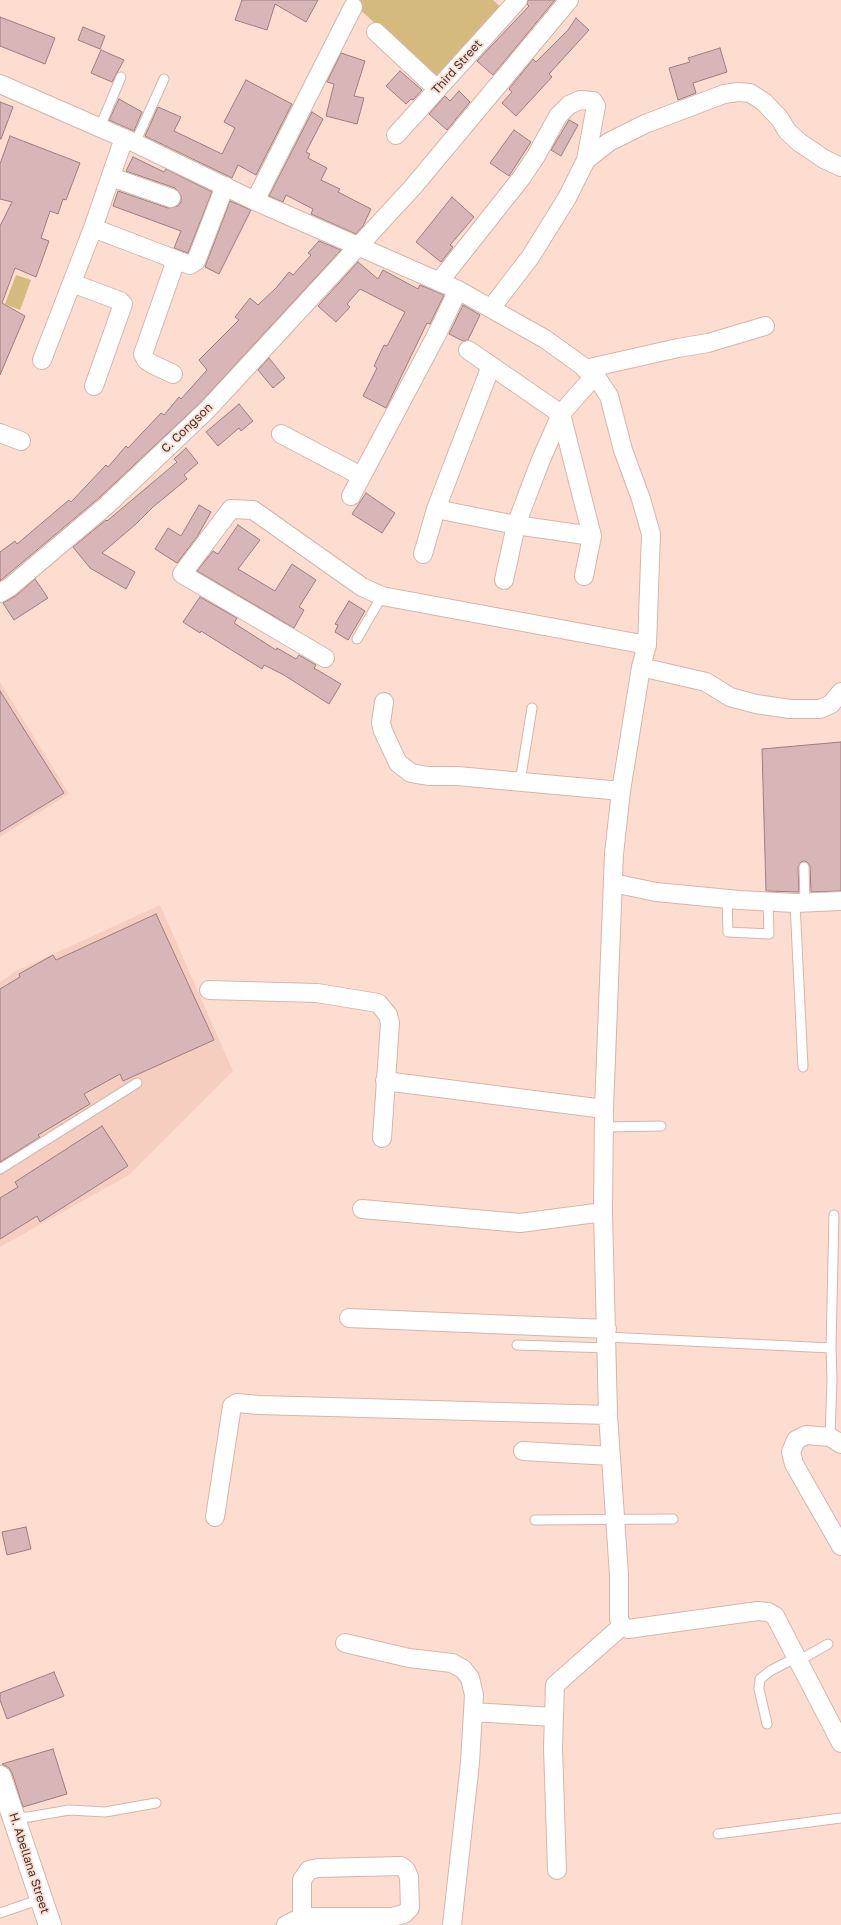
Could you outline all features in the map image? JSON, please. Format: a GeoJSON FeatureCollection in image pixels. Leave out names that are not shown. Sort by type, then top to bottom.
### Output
{"type":"FeatureCollection","features":[{"type":"Feature","properties":{"kind":"main road","name":"H. Abellana Street"},"geometry":{"type":"LineString","coordinates":[[0,1778],[50,1925]]}},
{"type":"Feature","properties":{"kind":"street","name":"C. Congson"},"geometry":{"type":"LineString","coordinates":[[0,593],[10,587],[107,505],[207,410],[357,245],[413,186],[569,0]]}},
{"type":"Feature","properties":{"kind":"street","name":"Third Street"},"geometry":{"type":"LineString","coordinates":[[396,135],[437,89],[508,4]]}},
{"type":"Feature","properties":{"kind":"street"},"geometry":{"type":"LineString","coordinates":[[255,201],[353,7]]}},
{"type":"Feature","properties":{"kind":"street"},"geometry":{"type":"LineString","coordinates":[[376,32],[437,89]]}},
{"type":"Feature","properties":{"kind":"street"},"geometry":{"type":"LineString","coordinates":[[0,84],[130,140],[255,201],[458,290],[492,307],[545,339],[590,372],[609,396],[623,450],[641,499],[651,534],[647,646],[641,667],[621,791],[613,883],[604,1109],[603,1212],[608,1415],[615,1518],[619,1619],[622,1626]]}},
{"type":"Feature","properties":{"kind":"street"},"geometry":{"type":"LineString","coordinates":[[586,160],[608,142],[645,124],[724,94],[738,92],[750,93],[764,102],[780,119],[787,131],[799,142],[824,159],[841,166]]}},
{"type":"Feature","properties":{"kind":"street"},"geometry":{"type":"LineString","coordinates":[[439,282],[522,177],[536,156],[558,116],[569,105],[580,100],[593,101],[596,106],[586,160],[567,198],[550,227],[531,256],[492,307]]}},
{"type":"Feature","properties":{"kind":"street"},"geometry":{"type":"LineString","coordinates":[[42,360],[93,228],[111,176],[130,140]]}},
{"type":"Feature","properties":{"kind":"street"},"geometry":{"type":"LineString","coordinates":[[111,176],[171,198]]}},
{"type":"Feature","properties":{"kind":"street"},"geometry":{"type":"LineString","coordinates":[[93,228],[190,265],[196,261],[225,186]]}},
{"type":"Feature","properties":{"kind":"street"},"geometry":{"type":"LineString","coordinates":[[173,374],[146,360],[143,354],[176,260]]}},
{"type":"Feature","properties":{"kind":"street"},"geometry":{"type":"LineString","coordinates":[[72,283],[120,301],[123,304],[94,386]]}},
{"type":"Feature","properties":{"kind":"street"},"geometry":{"type":"LineString","coordinates":[[351,496],[360,476],[436,336],[458,290]]}},
{"type":"Feature","properties":{"kind":"street"},"geometry":{"type":"LineString","coordinates":[[504,580],[516,524],[540,462],[561,414],[590,372],[678,348],[708,343],[765,326]]}},
{"type":"Feature","properties":{"kind":"street"},"geometry":{"type":"LineString","coordinates":[[468,350],[561,414],[592,536],[584,576]]}},
{"type":"Feature","properties":{"kind":"street"},"geometry":{"type":"LineString","coordinates":[[424,554],[436,509],[491,366]]}},
{"type":"Feature","properties":{"kind":"street"},"geometry":{"type":"LineString","coordinates":[[0,433],[21,441]]}},
{"type":"Feature","properties":{"kind":"street"},"geometry":{"type":"LineString","coordinates":[[281,434],[360,476]]}},
{"type":"Feature","properties":{"kind":"street"},"geometry":{"type":"LineString","coordinates":[[325,658],[182,574],[232,509],[253,510],[362,587],[382,596],[647,646]]}},
{"type":"Feature","properties":{"kind":"street"},"geometry":{"type":"LineString","coordinates":[[436,509],[592,536]]}},
{"type":"Feature","properties":{"kind":"street"},"geometry":{"type":"LineString","coordinates":[[641,667],[706,682],[730,697],[756,704],[790,710],[820,708],[831,704],[841,692]]}},
{"type":"Feature","properties":{"kind":"street"},"geometry":{"type":"LineString","coordinates":[[384,702],[381,723],[385,735],[398,763],[411,773],[428,776],[457,776],[621,791]]}},
{"type":"Feature","properties":{"kind":"street"},"geometry":{"type":"LineString","coordinates":[[613,883],[656,892],[727,899],[800,902],[841,901]]}},
{"type":"Feature","properties":{"kind":"street"},"geometry":{"type":"LineString","coordinates":[[209,990],[317,992],[378,1003],[388,1015],[390,1023],[382,1138]]}},
{"type":"Feature","properties":{"kind":"street"},"geometry":{"type":"LineString","coordinates":[[385,1081],[604,1109]]}},
{"type":"Feature","properties":{"kind":"street"},"geometry":{"type":"LineString","coordinates":[[362,1209],[520,1223],[603,1212]]}},
{"type":"Feature","properties":{"kind":"street"},"geometry":{"type":"LineString","coordinates":[[349,1318],[607,1338]]}},
{"type":"Feature","properties":{"kind":"street"},"geometry":{"type":"LineString","coordinates":[[215,1517],[232,1406],[237,1403],[259,1405],[608,1415]]}},
{"type":"Feature","properties":{"kind":"street"},"geometry":{"type":"LineString","coordinates":[[835,1441],[806,1435],[796,1440],[792,1452],[794,1464],[841,1546]]}},
{"type":"Feature","properties":{"kind":"street"},"geometry":{"type":"LineString","coordinates":[[523,1452],[611,1456]]}},
{"type":"Feature","properties":{"kind":"street"},"geometry":{"type":"LineString","coordinates":[[622,1626],[634,1628],[758,1611],[768,1612],[775,1616],[841,1743]]}},
{"type":"Feature","properties":{"kind":"street"},"geometry":{"type":"LineString","coordinates":[[557,1870],[553,1716],[555,1685],[622,1626]]}},
{"type":"Feature","properties":{"kind":"street"},"geometry":{"type":"LineString","coordinates":[[345,1643],[409,1658],[452,1663],[463,1669],[470,1678],[474,1695],[470,1763],[452,1925]]}},
{"type":"Feature","properties":{"kind":"street"},"geometry":{"type":"LineString","coordinates":[[473,1712],[553,1716]]}},
{"type":"Feature","properties":{"kind":"street"},"geometry":{"type":"LineString","coordinates":[[286,1925],[302,1917],[392,1917],[404,1914],[410,1908],[409,1877],[406,1870],[401,1866],[318,1868],[309,1870],[302,1880],[302,1917]]}},
{"type":"Feature","properties":{"kind":"lane"},"geometry":{"type":"LineString","coordinates":[[100,127],[121,77]]}},
{"type":"Feature","properties":{"kind":"lane"},"geometry":{"type":"LineString","coordinates":[[130,140],[164,79]]}},
{"type":"Feature","properties":{"kind":"lane"},"geometry":{"type":"LineString","coordinates":[[357,639],[382,596]]}},
{"type":"Feature","properties":{"kind":"lane"},"geometry":{"type":"LineString","coordinates":[[520,782],[532,708]]}},
{"type":"Feature","properties":{"kind":"lane"},"geometry":{"type":"LineString","coordinates":[[804,867],[800,902],[804,1067]]}},
{"type":"Feature","properties":{"kind":"lane"},"geometry":{"type":"LineString","coordinates":[[727,899],[728,932],[769,934],[768,900]]}},
{"type":"Feature","properties":{"kind":"lane"},"geometry":{"type":"LineString","coordinates":[[0,1168],[137,1083]]}},
{"type":"Feature","properties":{"kind":"lane"},"geometry":{"type":"LineString","coordinates":[[604,1127],[661,1126]]}},
{"type":"Feature","properties":{"kind":"lane"},"geometry":{"type":"LineString","coordinates":[[834,1215],[831,1348],[835,1441]]}},
{"type":"Feature","properties":{"kind":"lane"},"geometry":{"type":"LineString","coordinates":[[517,1345],[607,1338],[831,1348]]}},
{"type":"Feature","properties":{"kind":"lane"},"geometry":{"type":"LineString","coordinates":[[535,1520],[615,1518],[673,1519]]}},
{"type":"Feature","properties":{"kind":"lane"},"geometry":{"type":"LineString","coordinates":[[767,1724],[758,1689],[760,1680],[770,1671],[828,1644]]}},
{"type":"Feature","properties":{"kind":"lane"},"geometry":{"type":"LineString","coordinates":[[14,1816],[29,1817],[69,1810],[105,1812],[156,1803]]}},
{"type":"Feature","properties":{"kind":"lane"},"geometry":{"type":"LineString","coordinates":[[718,1834],[841,1818]]}},
{"type":"Feature","properties":{"kind":"lane"},"geometry":{"type":"LineString","coordinates":[[0,1913],[41,1899]]}},
{"type":"Feature","properties":{"kind":"shaded area"},"geometry":{"type":"Polygon","coordinates":[[[359,0],[493,0],[504,10],[439,81],[356,6],[359,0]]]}},
{"type":"Feature","properties":{"kind":"shaded area"},"geometry":{"type":"Polygon","coordinates":[[[16,275],[31,280],[20,310],[5,304],[16,275]]]}},
{"type":"Feature","properties":{"kind":"shaded area"},"geometry":{"type":"Polygon","coordinates":[[[0,682],[69,794],[0,837],[0,682]]]}},
{"type":"Feature","properties":{"kind":"shaded area"},"geometry":{"type":"Polygon","coordinates":[[[160,905],[233,1071],[129,1175],[0,1247],[0,982],[16,971],[160,905]]]}},
{"type":"Feature","properties":{"kind":"building"},"geometry":{"type":"Polygon","coordinates":[[[242,0],[318,0],[306,22],[275,4],[267,30],[235,20],[242,0]]]}},
{"type":"Feature","properties":{"kind":"building"},"geometry":{"type":"Polygon","coordinates":[[[528,0],[555,0],[493,75],[477,61],[529,6],[527,4],[528,0]]]}},
{"type":"Feature","properties":{"kind":"building"},"geometry":{"type":"Polygon","coordinates":[[[0,17],[55,38],[45,64],[0,46],[0,17]]]}},
{"type":"Feature","properties":{"kind":"building"},"geometry":{"type":"Polygon","coordinates":[[[576,18],[589,30],[549,74],[552,77],[516,116],[502,103],[512,92],[509,89],[533,59],[536,62],[568,30],[576,18]]]}},
{"type":"Feature","properties":{"kind":"building"},"geometry":{"type":"Polygon","coordinates":[[[83,27],[105,36],[100,49],[78,40],[83,27]]]}},
{"type":"Feature","properties":{"kind":"building"},"geometry":{"type":"Polygon","coordinates":[[[720,48],[727,72],[693,83],[696,93],[678,100],[669,68],[690,62],[688,58],[720,48]]]}},
{"type":"Feature","properties":{"kind":"building"},"geometry":{"type":"Polygon","coordinates":[[[101,50],[124,60],[112,82],[91,73],[101,50]]]}},
{"type":"Feature","properties":{"kind":"building"},"geometry":{"type":"Polygon","coordinates":[[[341,53],[365,61],[354,96],[364,98],[357,124],[326,116],[334,84],[327,82],[341,53]]]}},
{"type":"Feature","properties":{"kind":"building"},"geometry":{"type":"Polygon","coordinates":[[[400,71],[422,90],[413,100],[411,99],[406,104],[386,86],[400,71]]]}},
{"type":"Feature","properties":{"kind":"building"},"geometry":{"type":"Polygon","coordinates":[[[246,80],[292,104],[256,175],[238,165],[232,178],[145,136],[158,107],[181,117],[174,131],[222,154],[235,128],[224,122],[246,80]]]}},
{"type":"Feature","properties":{"kind":"building"},"geometry":{"type":"Polygon","coordinates":[[[459,91],[470,102],[447,130],[429,114],[445,96],[450,101],[459,91]]]}},
{"type":"Feature","properties":{"kind":"building"},"geometry":{"type":"Polygon","coordinates":[[[119,99],[142,112],[134,131],[109,120],[119,99]]]}},
{"type":"Feature","properties":{"kind":"building"},"geometry":{"type":"Polygon","coordinates":[[[0,102],[13,107],[1,139],[0,139],[0,102]]]}},
{"type":"Feature","properties":{"kind":"building"},"geometry":{"type":"Polygon","coordinates":[[[312,112],[323,119],[306,152],[310,154],[308,158],[327,168],[321,180],[340,189],[338,192],[371,209],[363,226],[356,234],[311,214],[313,209],[286,195],[283,202],[269,196],[312,112]]]}},
{"type":"Feature","properties":{"kind":"building"},"geometry":{"type":"Polygon","coordinates":[[[569,120],[578,125],[561,156],[551,150],[569,120]]]}},
{"type":"Feature","properties":{"kind":"building"},"geometry":{"type":"Polygon","coordinates":[[[514,130],[531,142],[509,176],[490,163],[514,130]]]}},
{"type":"Feature","properties":{"kind":"building"},"geometry":{"type":"Polygon","coordinates":[[[10,136],[80,163],[66,200],[63,199],[58,214],[50,211],[41,238],[49,241],[36,277],[15,268],[2,303],[25,316],[0,375],[0,226],[12,202],[0,199],[0,164],[10,136]]]}},
{"type":"Feature","properties":{"kind":"building"},"geometry":{"type":"Polygon","coordinates":[[[133,157],[164,172],[166,169],[212,192],[188,253],[174,248],[181,231],[113,206],[118,191],[168,208],[178,206],[181,202],[181,196],[175,188],[126,171],[133,157]]]}},
{"type":"Feature","properties":{"kind":"building"},"geometry":{"type":"Polygon","coordinates":[[[452,197],[474,217],[450,245],[453,247],[441,262],[416,242],[452,197]]]}},
{"type":"Feature","properties":{"kind":"building"},"geometry":{"type":"Polygon","coordinates":[[[230,201],[251,210],[219,274],[205,267],[230,201]]]}},
{"type":"Feature","properties":{"kind":"building"},"geometry":{"type":"Polygon","coordinates":[[[319,241],[341,250],[200,403],[100,497],[0,581],[0,552],[15,541],[17,544],[69,500],[71,502],[106,465],[108,467],[126,446],[128,448],[161,413],[164,415],[179,397],[181,399],[207,370],[199,360],[239,320],[235,317],[250,298],[258,305],[276,288],[289,272],[293,275],[311,255],[308,253],[319,241]]]}},
{"type":"Feature","properties":{"kind":"building"},"geometry":{"type":"Polygon","coordinates":[[[358,262],[378,279],[383,270],[418,289],[420,285],[444,295],[430,324],[427,323],[386,408],[363,396],[377,368],[374,366],[384,345],[387,346],[405,312],[360,289],[347,304],[350,307],[336,322],[318,306],[358,262]]]}},
{"type":"Feature","properties":{"kind":"building"},"geometry":{"type":"Polygon","coordinates":[[[463,305],[480,315],[468,340],[463,341],[449,334],[463,305]]]}},
{"type":"Feature","properties":{"kind":"building"},"geometry":{"type":"Polygon","coordinates":[[[269,358],[285,378],[273,388],[258,370],[269,358]]]}},
{"type":"Feature","properties":{"kind":"building"},"geometry":{"type":"Polygon","coordinates":[[[239,404],[253,421],[241,431],[239,428],[218,446],[206,432],[239,404]]]}},
{"type":"Feature","properties":{"kind":"building"},"geometry":{"type":"Polygon","coordinates":[[[186,448],[198,463],[184,475],[187,479],[153,507],[136,524],[102,553],[135,572],[126,589],[90,568],[73,547],[106,520],[107,521],[177,462],[174,459],[186,448]]]}},
{"type":"Feature","properties":{"kind":"building"},"geometry":{"type":"Polygon","coordinates":[[[366,493],[395,513],[382,533],[352,514],[366,493]]]}},
{"type":"Feature","properties":{"kind":"building"},"geometry":{"type":"Polygon","coordinates":[[[199,505],[211,512],[197,537],[177,563],[155,549],[168,528],[181,536],[199,505]]]}},
{"type":"Feature","properties":{"kind":"building"},"geometry":{"type":"Polygon","coordinates":[[[238,525],[260,540],[238,569],[275,591],[292,564],[316,580],[299,607],[304,610],[294,628],[197,571],[213,551],[218,554],[238,525]]]}},
{"type":"Feature","properties":{"kind":"building"},"geometry":{"type":"Polygon","coordinates":[[[35,579],[48,598],[14,620],[3,603],[17,595],[35,579]]]}},
{"type":"Feature","properties":{"kind":"building"},"geometry":{"type":"Polygon","coordinates":[[[200,597],[237,618],[234,623],[276,650],[277,648],[296,659],[299,655],[316,665],[314,668],[341,684],[329,704],[284,675],[264,665],[262,669],[201,631],[200,633],[183,622],[200,597]]]}},
{"type":"Feature","properties":{"kind":"building"},"geometry":{"type":"Polygon","coordinates":[[[349,601],[365,611],[348,640],[335,632],[338,625],[335,624],[349,601]]]}},
{"type":"Feature","properties":{"kind":"building"},"geometry":{"type":"Polygon","coordinates":[[[0,691],[64,793],[0,832],[0,691]]]}},
{"type":"Feature","properties":{"kind":"building"},"geometry":{"type":"Polygon","coordinates":[[[841,742],[841,891],[811,892],[810,866],[804,861],[801,862],[798,867],[799,892],[766,891],[762,749],[841,742]]]}},
{"type":"Feature","properties":{"kind":"building"},"geometry":{"type":"Polygon","coordinates":[[[156,914],[214,1040],[123,1081],[120,1074],[84,1094],[90,1104],[38,1135],[40,1137],[0,1162],[0,989],[20,977],[19,974],[53,955],[56,960],[156,914]]]}},
{"type":"Feature","properties":{"kind":"building"},"geometry":{"type":"Polygon","coordinates":[[[102,1126],[128,1166],[40,1222],[37,1216],[0,1239],[0,1198],[18,1187],[15,1182],[102,1126]]]}},
{"type":"Feature","properties":{"kind":"building"},"geometry":{"type":"Polygon","coordinates":[[[26,1527],[31,1549],[7,1555],[2,1532],[26,1527]]]}},
{"type":"Feature","properties":{"kind":"building"},"geometry":{"type":"Polygon","coordinates":[[[54,1672],[64,1696],[7,1719],[0,1700],[0,1693],[54,1672]]]}},
{"type":"Feature","properties":{"kind":"building"},"geometry":{"type":"Polygon","coordinates":[[[53,1749],[67,1794],[23,1807],[12,1773],[9,1768],[2,1764],[53,1749]]]}}]}
